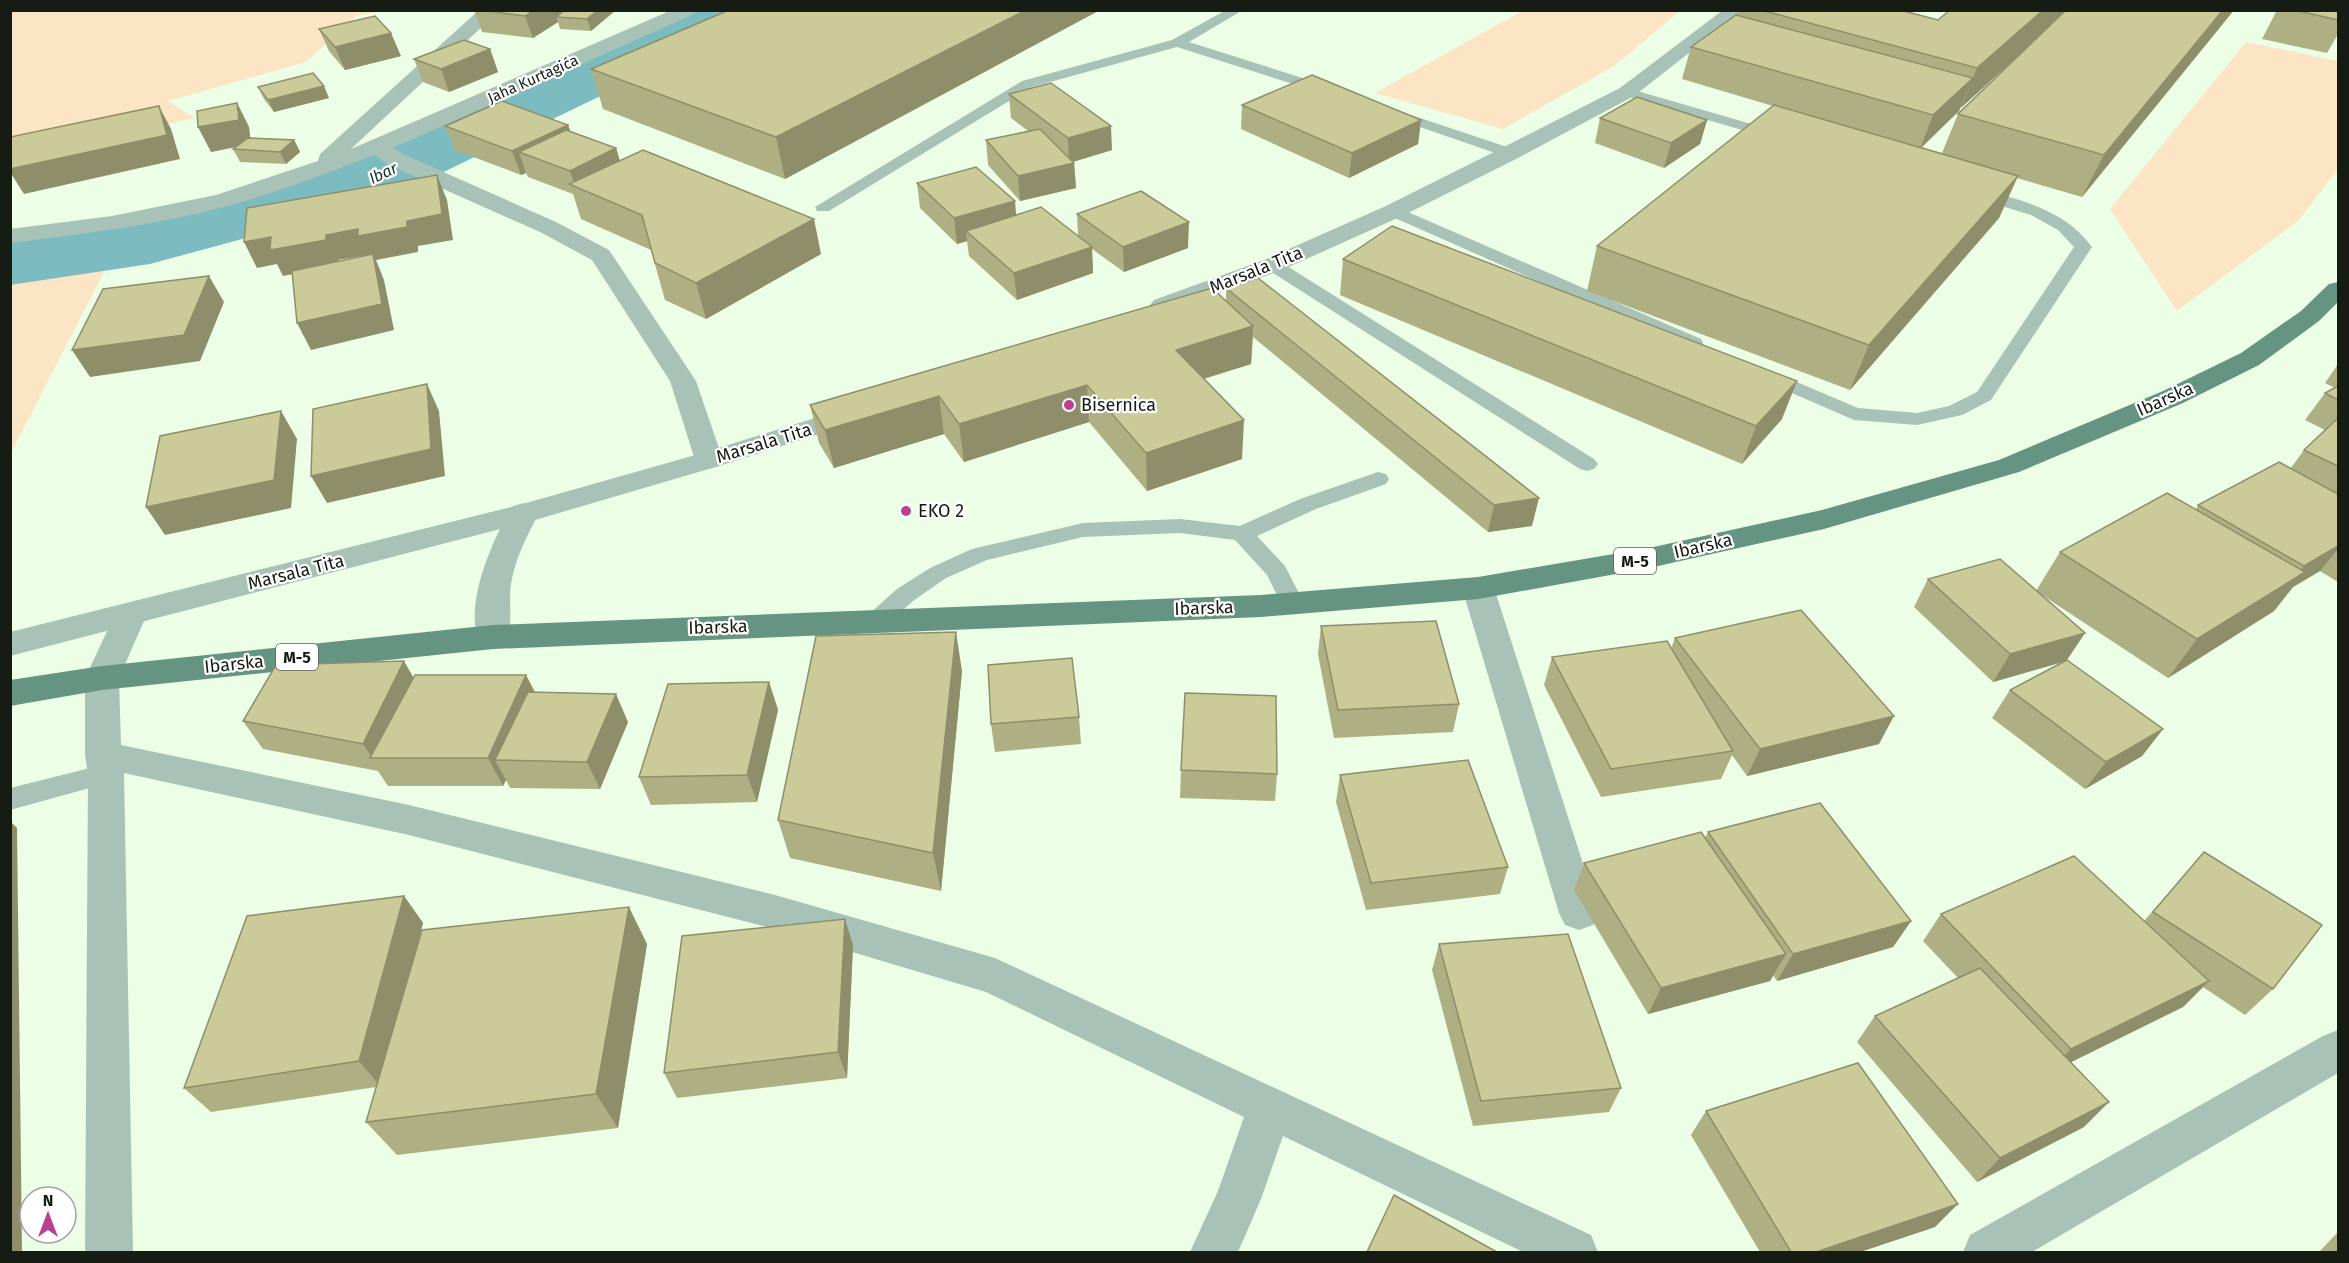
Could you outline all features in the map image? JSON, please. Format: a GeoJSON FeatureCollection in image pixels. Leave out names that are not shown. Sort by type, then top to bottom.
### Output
{"type":"FeatureCollection","features":[{"type":"Feature","properties":{"kind":"main road","name":"Ibarska"},"geometry":{"type":"LineString","coordinates":[[10,693],[102,678],[493,637],[1292,603],[1478,588],[1649,558],[1824,519],[2009,466],[2173,397],[2250,359],[2310,316],[2338,289]]}},
{"type":"Feature","properties":{"kind":"street"},"geometry":{"type":"LineString","coordinates":[[318,169],[466,30],[491,10]]}},
{"type":"Feature","properties":{"kind":"street","name":"Jaha Kurtagića"},"geometry":{"type":"LineString","coordinates":[[10,236],[111,223],[221,201],[318,169],[386,153],[688,10]]}},
{"type":"Feature","properties":{"kind":"street","name":"Marsala Tita"},"geometry":{"type":"LineString","coordinates":[[1142,313],[1274,265],[1394,211],[1510,153],[1627,92],[1735,10]]}},
{"type":"Feature","properties":{"kind":"street"},"geometry":{"type":"LineString","coordinates":[[386,153],[548,226],[601,255],[683,381],[709,460]]}},
{"type":"Feature","properties":{"kind":"street","name":"Marsala Tita"},"geometry":{"type":"LineString","coordinates":[[10,644],[524,513],[709,460],[874,407]]}},
{"type":"Feature","properties":{"kind":"street"},"geometry":{"type":"LineString","coordinates":[[493,637],[492,592],[506,546],[524,513]]}},
{"type":"Feature","properties":{"kind":"street"},"geometry":{"type":"LineString","coordinates":[[1478,588],[1579,913]]}},
{"type":"Feature","properties":{"kind":"street"},"geometry":{"type":"LineString","coordinates":[[109,1252],[102,678],[131,614]]}},
{"type":"Feature","properties":{"kind":"street"},"geometry":{"type":"LineString","coordinates":[[104,764],[409,820],[775,912],[995,976],[1574,1252]]}},
{"type":"Feature","properties":{"kind":"street"},"geometry":{"type":"LineString","coordinates":[[1987,1252],[2338,1050]]}},
{"type":"Feature","properties":{"kind":"street"},"geometry":{"type":"LineString","coordinates":[[1214,1252],[1238,1199],[1270,1108]]}},
{"type":"Feature","properties":{"kind":"lane"},"geometry":{"type":"LineString","coordinates":[[823,207],[1027,84],[1177,43],[1237,10]]}},
{"type":"Feature","properties":{"kind":"lane"},"geometry":{"type":"LineString","coordinates":[[1177,43],[1343,96]]}},
{"type":"Feature","properties":{"kind":"lane"},"geometry":{"type":"LineString","coordinates":[[1627,92],[1798,142]]}},
{"type":"Feature","properties":{"kind":"lane"},"geometry":{"type":"LineString","coordinates":[[1377,108],[1510,153]]}},
{"type":"Feature","properties":{"kind":"lane"},"geometry":{"type":"LineString","coordinates":[[1744,365],[1854,414],[1917,419],[1955,411],[1984,396],[2083,247],[2064,226],[2037,211],[1957,188]]}},
{"type":"Feature","properties":{"kind":"lane"},"geometry":{"type":"LineString","coordinates":[[1394,211],[1711,351]]}},
{"type":"Feature","properties":{"kind":"lane"},"geometry":{"type":"LineString","coordinates":[[1274,265],[1587,464]]}},
{"type":"Feature","properties":{"kind":"lane"},"geometry":{"type":"LineString","coordinates":[[876,621],[905,595],[938,573],[980,554],[1083,530],[1180,526],[1242,534],[1308,504],[1378,479]]}},
{"type":"Feature","properties":{"kind":"lane"},"geometry":{"type":"LineString","coordinates":[[1242,534],[1277,571],[1292,603]]}},
{"type":"Feature","properties":{"kind":"lane"},"geometry":{"type":"LineString","coordinates":[[10,799],[104,764]]}},
{"type":"Feature","properties":{"kind":"shaded area"},"geometry":{"type":"Polygon","coordinates":[[[11,11],[383,11],[356,16],[306,62],[168,101],[195,118],[88,142],[11,155],[11,11]]]}},
{"type":"Feature","properties":{"kind":"shaded area"},"geometry":{"type":"Polygon","coordinates":[[[1522,11],[1680,11],[1614,66],[1503,129],[1375,93],[1522,11]]]}},
{"type":"Feature","properties":{"kind":"shaded area"},"geometry":{"type":"Polygon","coordinates":[[[2246,42],[2338,61],[2338,169],[2299,220],[2177,311],[2110,209],[2246,42]]]}},
{"type":"Feature","properties":{"kind":"shaded area"},"geometry":{"type":"Polygon","coordinates":[[[110,257],[103,274],[11,453],[11,271],[110,257]]]}},
{"type":"Feature","properties":{"kind":"building"},"geometry":{"type":"Polygon","coordinates":[[[481,10],[534,10],[525,16],[481,10]]]}},
{"type":"Feature","properties":{"kind":"building"},"geometry":{"type":"Polygon","coordinates":[[[565,10],[598,10],[587,19],[556,17],[565,10]]]}},
{"type":"Feature","properties":{"kind":"building"},"geometry":{"type":"Polygon","coordinates":[[[729,10],[1026,10],[776,137],[591,69],[729,10]]]}},
{"type":"Feature","properties":{"kind":"building"},"geometry":{"type":"Polygon","coordinates":[[[1761,10],[1900,10],[1938,20],[1950,10],[2043,10],[1977,68],[1761,10]]]}},
{"type":"Feature","properties":{"kind":"building"},"geometry":{"type":"Polygon","coordinates":[[[2066,10],[2223,10],[2104,155],[1958,114],[2066,10]]]}},
{"type":"Feature","properties":{"kind":"building"},"geometry":{"type":"Polygon","coordinates":[[[2294,10],[2338,10],[2338,20],[2294,10]]]}},
{"type":"Feature","properties":{"kind":"building"},"geometry":{"type":"Polygon","coordinates":[[[1736,15],[1973,78],[1933,115],[1691,47],[1736,15]]]}},
{"type":"Feature","properties":{"kind":"building"},"geometry":{"type":"Polygon","coordinates":[[[375,16],[391,33],[335,47],[319,29],[375,16]]]}},
{"type":"Feature","properties":{"kind":"building"},"geometry":{"type":"Polygon","coordinates":[[[464,40],[490,49],[441,69],[414,59],[464,40]]]}},
{"type":"Feature","properties":{"kind":"building"},"geometry":{"type":"Polygon","coordinates":[[[313,73],[324,86],[268,100],[258,87],[313,73]]]}},
{"type":"Feature","properties":{"kind":"building"},"geometry":{"type":"Polygon","coordinates":[[[1312,75],[1421,120],[1352,153],[1242,105],[1312,75]]]}},
{"type":"Feature","properties":{"kind":"building"},"geometry":{"type":"Polygon","coordinates":[[[1051,83],[1111,126],[1068,138],[1009,94],[1051,83]]]}},
{"type":"Feature","properties":{"kind":"building"},"geometry":{"type":"Polygon","coordinates":[[[1637,97],[1707,120],[1671,143],[1600,118],[1637,97]]]}},
{"type":"Feature","properties":{"kind":"building"},"geometry":{"type":"Polygon","coordinates":[[[502,101],[568,125],[512,151],[445,126],[502,101]]]}},
{"type":"Feature","properties":{"kind":"building"},"geometry":{"type":"Polygon","coordinates":[[[237,103],[239,120],[198,127],[197,111],[237,103]]]}},
{"type":"Feature","properties":{"kind":"building"},"geometry":{"type":"Polygon","coordinates":[[[1774,105],[2018,176],[1869,345],[1597,246],[1774,105]]]}},
{"type":"Feature","properties":{"kind":"building"},"geometry":{"type":"Polygon","coordinates":[[[159,106],[167,135],[10,169],[10,137],[159,106]]]}},
{"type":"Feature","properties":{"kind":"building"},"geometry":{"type":"Polygon","coordinates":[[[1040,129],[1074,163],[1018,176],[986,140],[1040,129]]]}},
{"type":"Feature","properties":{"kind":"building"},"geometry":{"type":"Polygon","coordinates":[[[566,130],[616,148],[570,171],[519,152],[566,130]]]}},
{"type":"Feature","properties":{"kind":"building"},"geometry":{"type":"Polygon","coordinates":[[[248,138],[294,140],[280,152],[233,149],[248,138]]]}},
{"type":"Feature","properties":{"kind":"building"},"geometry":{"type":"Polygon","coordinates":[[[643,150],[814,219],[696,283],[655,263],[642,215],[569,184],[643,150]]]}},
{"type":"Feature","properties":{"kind":"building"},"geometry":{"type":"Polygon","coordinates":[[[976,167],[1015,201],[954,218],[917,183],[976,167]]]}},
{"type":"Feature","properties":{"kind":"building"},"geometry":{"type":"Polygon","coordinates":[[[437,175],[442,214],[407,221],[407,227],[358,236],[358,229],[326,235],[326,240],[270,250],[271,237],[244,242],[247,208],[437,175]]]}},
{"type":"Feature","properties":{"kind":"building"},"geometry":{"type":"Polygon","coordinates":[[[1141,191],[1189,222],[1123,247],[1077,214],[1141,191]]]}},
{"type":"Feature","properties":{"kind":"building"},"geometry":{"type":"Polygon","coordinates":[[[1041,207],[1092,247],[1014,273],[966,231],[1041,207]]]}},
{"type":"Feature","properties":{"kind":"building"},"geometry":{"type":"Polygon","coordinates":[[[1392,226],[1797,381],[1756,426],[1343,259],[1392,226]]]}},
{"type":"Feature","properties":{"kind":"building"},"geometry":{"type":"Polygon","coordinates":[[[373,254],[382,304],[297,323],[292,271],[373,254]]]}},
{"type":"Feature","properties":{"kind":"building"},"geometry":{"type":"Polygon","coordinates":[[[209,276],[184,335],[72,350],[103,289],[209,276]]]}},
{"type":"Feature","properties":{"kind":"building"},"geometry":{"type":"Polygon","coordinates":[[[1258,278],[1539,498],[1494,505],[1226,288],[1258,278]]]}},
{"type":"Feature","properties":{"kind":"building"},"geometry":{"type":"Polygon","coordinates":[[[1212,288],[1253,326],[1176,350],[1244,420],[1146,453],[1087,385],[959,424],[939,396],[825,430],[810,405],[1212,288]]]}},
{"type":"Feature","properties":{"kind":"building"},"geometry":{"type":"Polygon","coordinates":[[[427,384],[431,449],[311,476],[313,409],[427,384]]]}},
{"type":"Feature","properties":{"kind":"building"},"geometry":{"type":"Polygon","coordinates":[[[2338,386],[2338,400],[2325,393],[2338,386]]]}},
{"type":"Feature","properties":{"kind":"building"},"geometry":{"type":"Polygon","coordinates":[[[281,411],[274,480],[146,507],[160,436],[281,411]]]}},
{"type":"Feature","properties":{"kind":"building"},"geometry":{"type":"Polygon","coordinates":[[[2338,418],[2338,466],[2304,450],[2338,418]]]}},
{"type":"Feature","properties":{"kind":"building"},"geometry":{"type":"Polygon","coordinates":[[[2279,462],[2338,494],[2338,546],[2304,566],[2198,505],[2279,462]]]}},
{"type":"Feature","properties":{"kind":"building"},"geometry":{"type":"Polygon","coordinates":[[[2167,493],[2305,572],[2197,639],[2060,552],[2167,493]]]}},
{"type":"Feature","properties":{"kind":"building"},"geometry":{"type":"Polygon","coordinates":[[[2000,559],[2085,633],[2010,654],[1928,579],[2000,559]]]}},
{"type":"Feature","properties":{"kind":"building"},"geometry":{"type":"Polygon","coordinates":[[[1801,610],[1894,716],[1760,749],[1675,638],[1801,610]]]}},
{"type":"Feature","properties":{"kind":"building"},"geometry":{"type":"Polygon","coordinates":[[[1436,621],[1459,704],[1338,710],[1321,626],[1436,621]]]}},
{"type":"Feature","properties":{"kind":"building"},"geometry":{"type":"Polygon","coordinates":[[[956,632],[933,853],[778,820],[816,636],[956,632]]]}},
{"type":"Feature","properties":{"kind":"building"},"geometry":{"type":"Polygon","coordinates":[[[1667,641],[1733,751],[1611,769],[1552,657],[1667,641]]]}},
{"type":"Feature","properties":{"kind":"building"},"geometry":{"type":"Polygon","coordinates":[[[1072,658],[1079,717],[991,724],[988,665],[1072,658]]]}},
{"type":"Feature","properties":{"kind":"building"},"geometry":{"type":"Polygon","coordinates":[[[2067,660],[2163,729],[2106,762],[2010,690],[2067,660]]]}},
{"type":"Feature","properties":{"kind":"building"},"geometry":{"type":"Polygon","coordinates":[[[404,661],[363,744],[243,721],[276,665],[404,661]]]}},
{"type":"Feature","properties":{"kind":"building"},"geometry":{"type":"Polygon","coordinates":[[[415,675],[526,675],[488,758],[370,758],[415,675]]]}},
{"type":"Feature","properties":{"kind":"building"},"geometry":{"type":"Polygon","coordinates":[[[769,682],[747,775],[639,777],[668,684],[769,682]]]}},
{"type":"Feature","properties":{"kind":"building"},"geometry":{"type":"Polygon","coordinates":[[[528,692],[616,694],[587,762],[495,760],[528,692]]]}},
{"type":"Feature","properties":{"kind":"building"},"geometry":{"type":"Polygon","coordinates":[[[1185,693],[1276,696],[1277,774],[1181,770],[1185,693]]]}},
{"type":"Feature","properties":{"kind":"building"},"geometry":{"type":"Polygon","coordinates":[[[1468,760],[1508,867],[1371,883],[1340,775],[1468,760]]]}},
{"type":"Feature","properties":{"kind":"building"},"geometry":{"type":"Polygon","coordinates":[[[1820,803],[1911,921],[1793,954],[1708,832],[1820,803]]]}},
{"type":"Feature","properties":{"kind":"building"},"geometry":{"type":"Polygon","coordinates":[[[1701,832],[1786,954],[1661,988],[1584,863],[1701,832]]]}},
{"type":"Feature","properties":{"kind":"building"},"geometry":{"type":"Polygon","coordinates":[[[2204,852],[2322,925],[2273,989],[2153,912],[2204,852]]]}},
{"type":"Feature","properties":{"kind":"building"},"geometry":{"type":"Polygon","coordinates":[[[2074,856],[2209,981],[2071,1049],[1941,914],[2074,856]]]}},
{"type":"Feature","properties":{"kind":"building"},"geometry":{"type":"Polygon","coordinates":[[[404,896],[359,1061],[184,1088],[247,916],[404,896]]]}},
{"type":"Feature","properties":{"kind":"building"},"geometry":{"type":"Polygon","coordinates":[[[629,907],[596,1094],[366,1122],[422,930],[629,907]]]}},
{"type":"Feature","properties":{"kind":"building"},"geometry":{"type":"Polygon","coordinates":[[[845,919],[838,1052],[664,1073],[682,936],[845,919]]]}},
{"type":"Feature","properties":{"kind":"building"},"geometry":{"type":"Polygon","coordinates":[[[1568,934],[1621,1088],[1481,1101],[1439,944],[1568,934]]]}},
{"type":"Feature","properties":{"kind":"building"},"geometry":{"type":"Polygon","coordinates":[[[1980,968],[2109,1102],[2000,1158],[1875,1016],[1980,968]]]}},
{"type":"Feature","properties":{"kind":"building"},"geometry":{"type":"Polygon","coordinates":[[[1858,1063],[1958,1204],[1816,1252],[1791,1252],[1706,1111],[1858,1063]]]}},
{"type":"Feature","properties":{"kind":"building"},"geometry":{"type":"Polygon","coordinates":[[[1394,1195],[1497,1252],[1367,1252],[1394,1195]]]}},
{"type":"Feature","properties":{"kind":"waterway","name":"Ibar"},"geometry":{"type":"LineString","coordinates":[[10,261],[150,241],[360,184],[730,10]]}},
{"type":"Feature","properties":{"kind":"place","name":"Bisernica"},"geometry":{"type":"Point","coordinates":[1069,405]}},
{"type":"Feature","properties":{"kind":"place","name":"EKO 2"},"geometry":{"type":"Point","coordinates":[906,511]}}]}
